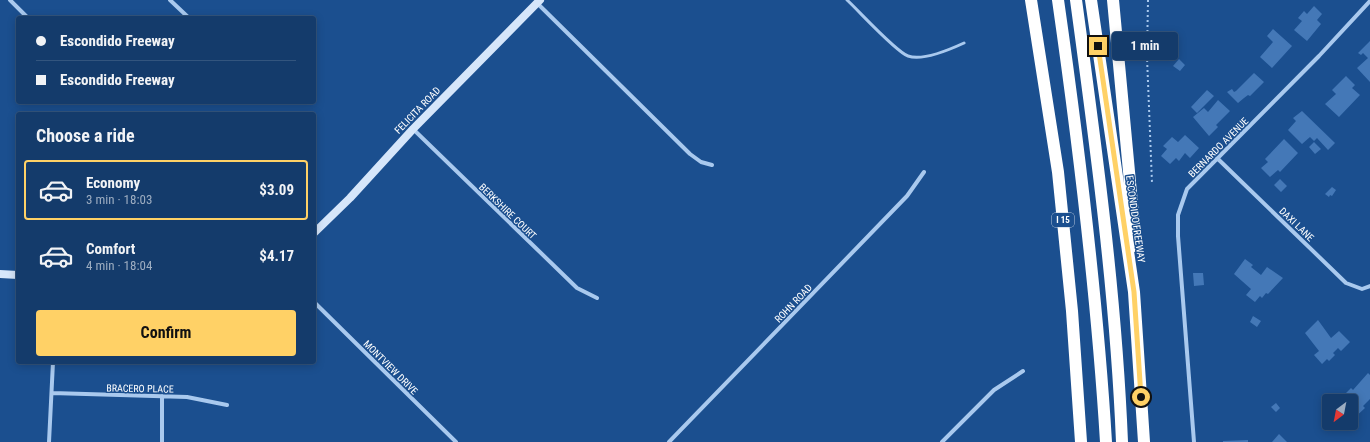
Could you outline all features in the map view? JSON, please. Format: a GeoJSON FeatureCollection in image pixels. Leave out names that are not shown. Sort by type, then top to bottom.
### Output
{"type":"FeatureCollection","features":[{"type":"Feature","properties":{"kind":"highway","name":"I 15"},"geometry":{"type":"LineString","coordinates":[[1031,0],[1058,172],[1072,311],[1081,442]]}},
{"type":"Feature","properties":{"kind":"highway"},"geometry":{"type":"LineString","coordinates":[[1058,0],[1070,78],[1101,354],[1106,442]]}},
{"type":"Feature","properties":{"kind":"highway"},"geometry":{"type":"LineString","coordinates":[[1076,0],[1101,186],[1111,281],[1122,442]]}},
{"type":"Feature","properties":{"kind":"highway","name":"ESCONDIDO FREEWAY"},"geometry":{"type":"LineString","coordinates":[[1091,0],[1134,292],[1144,442]]}},
{"type":"Feature","properties":{"kind":"highway"},"geometry":{"type":"LineString","coordinates":[[1113,0],[1134,225],[1134,292]]}},
{"type":"Feature","properties":{"kind":"main road","name":"FELICITA ROAD"},"geometry":{"type":"LineString","coordinates":[[316,231],[350,198],[412,129],[538,2]]}},
{"type":"Feature","properties":{"kind":"main road"},"geometry":{"type":"LineString","coordinates":[[0,274],[16,275]]}},
{"type":"Feature","properties":{"kind":"street"},"geometry":{"type":"LineString","coordinates":[[170,0],[187,16]]}},
{"type":"Feature","properties":{"kind":"street"},"geometry":{"type":"LineString","coordinates":[[13,1],[26,16]]}},
{"type":"Feature","properties":{"kind":"street","name":"BERNARDO AVENUE"},"geometry":{"type":"LineString","coordinates":[[1194,442],[1178,236],[1178,215],[1187,189],[1319,56],[1370,1]]}},
{"type":"Feature","properties":{"kind":"street","name":"FELICITA ROAD"},"geometry":{"type":"LineString","coordinates":[[538,2],[690,154],[701,162],[712,164]]}},
{"type":"Feature","properties":{"kind":"street","name":"BERKSHIRE COURT"},"geometry":{"type":"LineString","coordinates":[[412,129],[577,288],[597,298]]}},
{"type":"Feature","properties":{"kind":"street","name":"DAXI LANE"},"geometry":{"type":"LineString","coordinates":[[1218,159],[1346,283],[1362,289],[1370,286]]}},
{"type":"Feature","properties":{"kind":"street","name":"ROHN ROAD"},"geometry":{"type":"LineString","coordinates":[[669,442],[907,196],[924,172]]}},
{"type":"Feature","properties":{"kind":"street","name":"MONTVIEW DRIVE"},"geometry":{"type":"LineString","coordinates":[[316,304],[456,442]]}},
{"type":"Feature","properties":{"kind":"street"},"geometry":{"type":"LineString","coordinates":[[49,442],[53,364]]}},
{"type":"Feature","properties":{"kind":"street"},"geometry":{"type":"LineString","coordinates":[[942,442],[994,390],[1023,371]]}},
{"type":"Feature","properties":{"kind":"street","name":"BRACERO PLACE"},"geometry":{"type":"LineString","coordinates":[[52,393],[187,397],[227,405]]}},
{"type":"Feature","properties":{"kind":"street"},"geometry":{"type":"LineString","coordinates":[[162,396],[162,442]]}},
{"type":"Feature","properties":{"kind":"lane"},"geometry":{"type":"LineString","coordinates":[[847,0],[895,47],[907,56],[916,57],[936,53],[954,48],[964,43]]}},
{"type":"Feature","properties":{"kind":"path"},"geometry":{"type":"LineString","coordinates":[[1148,0],[1147,57],[1152,183]]}},
{"type":"Feature","properties":{"kind":"building"},"geometry":{"type":"Polygon","coordinates":[[[1314,6],[1322,14],[1317,20],[1321,24],[1307,41],[1294,30],[1302,21],[1298,18],[1304,11],[1307,14],[1314,6]]]}},
{"type":"Feature","properties":{"kind":"building"},"geometry":{"type":"Polygon","coordinates":[[[1273,29],[1292,46],[1272,68],[1260,57],[1273,42],[1267,36],[1273,29]]]}},
{"type":"Feature","properties":{"kind":"building"},"geometry":{"type":"Polygon","coordinates":[[[1370,41],[1370,82],[1357,68],[1368,58],[1363,53],[1361,55],[1358,53],[1370,41]]]}},
{"type":"Feature","properties":{"kind":"building"},"geometry":{"type":"Polygon","coordinates":[[[1179,59],[1185,65],[1180,71],[1173,66],[1179,59]]]}},
{"type":"Feature","properties":{"kind":"building"},"geometry":{"type":"Polygon","coordinates":[[[1254,73],[1264,82],[1250,96],[1248,95],[1238,103],[1227,92],[1232,89],[1234,92],[1236,91],[1254,73]]]}},
{"type":"Feature","properties":{"kind":"building"},"geometry":{"type":"Polygon","coordinates":[[[1346,76],[1355,85],[1352,88],[1360,95],[1339,117],[1325,104],[1336,94],[1332,90],[1346,76]]]}},
{"type":"Feature","properties":{"kind":"building"},"geometry":{"type":"Polygon","coordinates":[[[1207,90],[1214,96],[1197,113],[1191,107],[1207,90]]]}},
{"type":"Feature","properties":{"kind":"building"},"geometry":{"type":"Polygon","coordinates":[[[1218,100],[1230,111],[1216,125],[1218,127],[1209,136],[1193,117],[1204,108],[1208,112],[1218,100]]]}},
{"type":"Feature","properties":{"kind":"building"},"geometry":{"type":"Polygon","coordinates":[[[1302,111],[1335,143],[1328,150],[1317,138],[1314,141],[1310,137],[1302,144],[1288,130],[1296,121],[1293,118],[1302,111]]]}},
{"type":"Feature","properties":{"kind":"building"},"geometry":{"type":"Polygon","coordinates":[[[1185,135],[1199,148],[1190,158],[1185,153],[1179,161],[1176,158],[1170,164],[1161,156],[1167,149],[1163,146],[1172,137],[1178,142],[1185,135]]]}},
{"type":"Feature","properties":{"kind":"building"},"geometry":{"type":"Polygon","coordinates":[[[1284,139],[1298,153],[1280,172],[1278,170],[1270,177],[1261,168],[1268,162],[1265,159],[1284,139]]]}},
{"type":"Feature","properties":{"kind":"building"},"geometry":{"type":"Polygon","coordinates":[[[1314,142],[1321,149],[1315,154],[1309,147],[1314,142]]]}},
{"type":"Feature","properties":{"kind":"building"},"geometry":{"type":"Polygon","coordinates":[[[1280,179],[1287,186],[1281,192],[1274,185],[1280,179]]]}},
{"type":"Feature","properties":{"kind":"building"},"geometry":{"type":"Polygon","coordinates":[[[1332,187],[1336,190],[1332,196],[1330,195],[1329,197],[1325,194],[1332,187]]]}},
{"type":"Feature","properties":{"kind":"building"},"geometry":{"type":"Polygon","coordinates":[[[1245,259],[1253,265],[1251,267],[1261,275],[1267,267],[1283,278],[1268,294],[1266,293],[1262,298],[1260,296],[1255,302],[1246,295],[1251,289],[1234,274],[1245,259]]]}},
{"type":"Feature","properties":{"kind":"building"},"geometry":{"type":"Polygon","coordinates":[[[1193,273],[1203,273],[1204,285],[1194,286],[1193,273]]]}},
{"type":"Feature","properties":{"kind":"building"},"geometry":{"type":"Polygon","coordinates":[[[1253,316],[1261,321],[1257,327],[1250,322],[1253,316]]]}},
{"type":"Feature","properties":{"kind":"building"},"geometry":{"type":"Polygon","coordinates":[[[1318,320],[1331,338],[1339,331],[1350,342],[1341,351],[1338,348],[1333,353],[1335,355],[1329,361],[1327,359],[1322,364],[1314,355],[1319,351],[1305,333],[1318,320]]]}},
{"type":"Feature","properties":{"kind":"building"},"geometry":{"type":"Polygon","coordinates":[[[1368,373],[1370,375],[1370,399],[1363,406],[1365,408],[1358,414],[1358,394],[1345,394],[1351,388],[1353,390],[1368,373]]]}},
{"type":"Feature","properties":{"kind":"building"},"geometry":{"type":"Polygon","coordinates":[[[1276,403],[1280,408],[1276,412],[1271,407],[1276,403]]]}},
{"type":"Feature","properties":{"kind":"building"},"geometry":{"type":"Polygon","coordinates":[[[1279,434],[1287,442],[1272,442],[1279,434]]]}},
{"type":"Feature","properties":{"kind":"building"},"geometry":{"type":"Polygon","coordinates":[[[1248,440],[1248,442],[1223,442],[1223,441],[1248,440]]]}},
{"type":"Feature","properties":{"kind":"route"},"geometry":{"type":"LineString","coordinates":[[1098,46],[1134,292],[1141,397]]}}]}
